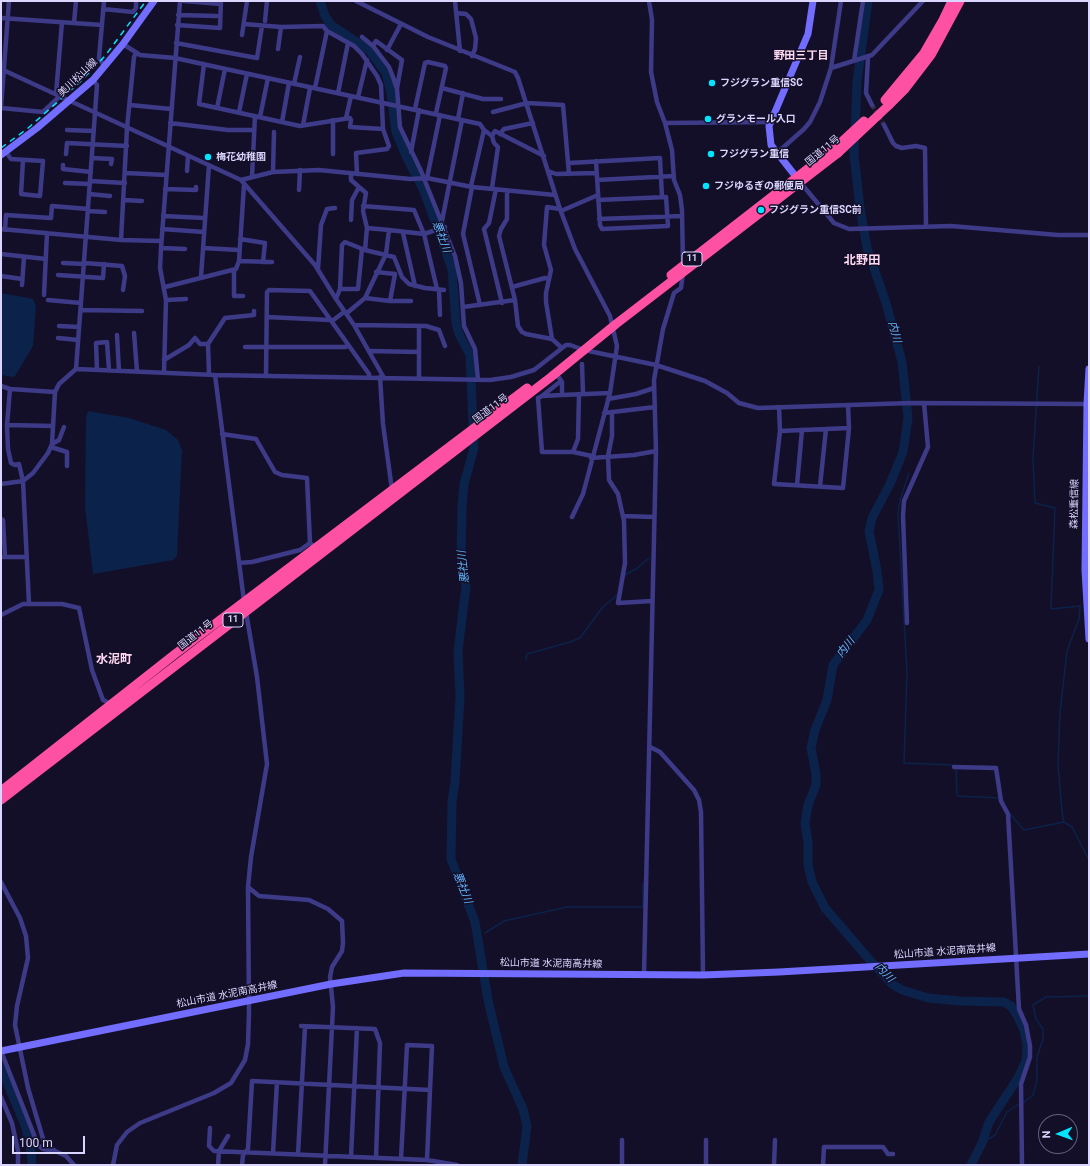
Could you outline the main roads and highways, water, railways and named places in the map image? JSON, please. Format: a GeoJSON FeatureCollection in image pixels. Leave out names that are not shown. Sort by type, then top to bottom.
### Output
{"type":"FeatureCollection","features":[{"type":"Feature","properties":{"kind":"highway","name":"国道11号"},"geometry":{"type":"LineString","coordinates":[[887,103],[924,53],[938,30],[952,1]]}},
{"type":"Feature","properties":{"kind":"highway","name":"国道11号"},"geometry":{"type":"LineString","coordinates":[[1,800],[116,706],[175,654],[245,607],[316,548],[393,494],[838,150],[887,103],[905,89],[931,55],[960,1]]}},
{"type":"Feature","properties":{"kind":"highway","name":"国道11号"},"geometry":{"type":"LineString","coordinates":[[477,429],[558,377],[581,348]]}},
{"type":"Feature","properties":{"kind":"highway","name":"国道11号"},"geometry":{"type":"LineString","coordinates":[[1,791],[116,706]]}},
{"type":"Feature","properties":{"kind":"water"},"geometry":{"type":"Polygon","coordinates":[[[1,293],[33,299],[36,306],[33,346],[15,376],[12,377],[1,375],[1,293]]]}},
{"type":"Feature","properties":{"kind":"water"},"geometry":{"type":"Polygon","coordinates":[[[88,411],[129,418],[166,430],[178,440],[182,451],[177,556],[173,560],[93,574],[85,507],[86,418],[88,411]]]}},
{"type":"Feature","properties":{"kind":"waterway","name":"悪社川"},"geometry":{"type":"LineString","coordinates":[[320,1],[325,16],[331,25],[370,51],[386,73],[391,93],[396,132],[407,158],[424,191],[452,269],[456,323],[459,334],[470,355],[474,448],[464,484],[462,506],[461,554],[466,586],[458,651],[460,697],[455,782],[452,802],[451,859],[475,922],[488,1000],[504,1067],[523,1109],[527,1126],[522,1165]]}},
{"type":"Feature","properties":{"kind":"waterway","name":"内川"},"geometry":{"type":"LineString","coordinates":[[868,1],[857,82],[854,155],[860,208],[867,248],[886,303],[902,362],[908,418],[903,452],[890,484],[872,518],[869,531],[877,571],[879,590],[867,620],[833,665],[827,700],[815,730],[811,748],[816,774],[816,785],[808,805],[805,823],[808,843],[808,864],[812,882],[825,908],[892,984],[902,990],[928,998],[960,1001],[1004,1002],[1011,1006],[1018,1017],[1024,1030],[1027,1045],[1026,1061],[1018,1078],[989,1122],[982,1143],[971,1165]]}},
{"type":"Feature","properties":{"kind":"waterway"},"geometry":{"type":"LineString","coordinates":[[1039,366],[1033,459],[1035,503],[1055,508],[1051,609],[1080,606],[1079,619],[1067,651],[1060,712],[1058,765],[1062,812],[1064,822],[1072,827],[1089,860]]}},
{"type":"Feature","properties":{"kind":"waterway"},"geometry":{"type":"LineString","coordinates":[[909,473],[900,500],[898,513],[907,673],[904,763],[953,765]]}},
{"type":"Feature","properties":{"kind":"waterway"},"geometry":{"type":"LineString","coordinates":[[625,575],[636,569],[649,558]]}},
{"type":"Feature","properties":{"kind":"waterway"},"geometry":{"type":"LineString","coordinates":[[526,660],[527,654],[580,638],[602,608],[617,595]]}},
{"type":"Feature","properties":{"kind":"waterway"},"geometry":{"type":"LineString","coordinates":[[956,768],[958,796],[1000,798]]}},
{"type":"Feature","properties":{"kind":"waterway"},"geometry":{"type":"LineString","coordinates":[[1010,814],[1024,830],[1064,822]]}},
{"type":"Feature","properties":{"kind":"waterway"},"geometry":{"type":"LineString","coordinates":[[485,933],[504,921],[567,907],[643,907],[643,883]]}},
{"type":"Feature","properties":{"kind":"waterway"},"geometry":{"type":"LineString","coordinates":[[1023,1103],[1033,1095],[1037,1081],[1037,1057],[1043,1039],[1043,1029],[1036,1019],[1033,1005],[1046,997],[1089,996]]}},
{"type":"Feature","properties":{"kind":"waterway"},"geometry":{"type":"LineString","coordinates":[[1,1068],[25,1125],[31,1149],[32,1165]]}},
{"type":"Feature","properties":{"kind":"waterway"},"geometry":{"type":"LineString","coordinates":[[982,1143],[995,1135],[1007,1112],[1019,1104]]}},
{"type":"Feature","properties":{"kind":"tunnel"},"geometry":{"type":"LineString","coordinates":[[872,105],[884,125]]}},
{"type":"Feature","properties":{"kind":"railway"},"geometry":{"type":"LineString","coordinates":[[1,148],[27,129],[80,82],[105,56],[146,1]]}},
{"type":"Feature","properties":{"kind":"place","name":"フジグラン重信SC"},"geometry":{"type":"Point","coordinates":[712,83]}},
{"type":"Feature","properties":{"kind":"place","name":"グランモール入口"},"geometry":{"type":"Point","coordinates":[708,119]}},
{"type":"Feature","properties":{"kind":"place","name":"フジグラン重信"},"geometry":{"type":"Point","coordinates":[711,154]}},
{"type":"Feature","properties":{"kind":"place","name":"梅花幼稚園"},"geometry":{"type":"Point","coordinates":[208,157]}},
{"type":"Feature","properties":{"kind":"place","name":"フジゆるぎの郵便局"},"geometry":{"type":"Point","coordinates":[706,186]}},
{"type":"Feature","properties":{"kind":"place","name":"フジグラン重信SC前"},"geometry":{"type":"Point","coordinates":[761,210]}},
{"type":"Feature","properties":{"kind":"district","name":"野田三丁目"},"geometry":{"type":"Point","coordinates":[801,56]}},
{"type":"Feature","properties":{"kind":"district","name":"北野田"},"geometry":{"type":"Point","coordinates":[862,261]}},
{"type":"Feature","properties":{"kind":"district","name":"水泥町"},"geometry":{"type":"Point","coordinates":[114,660]}}]}
